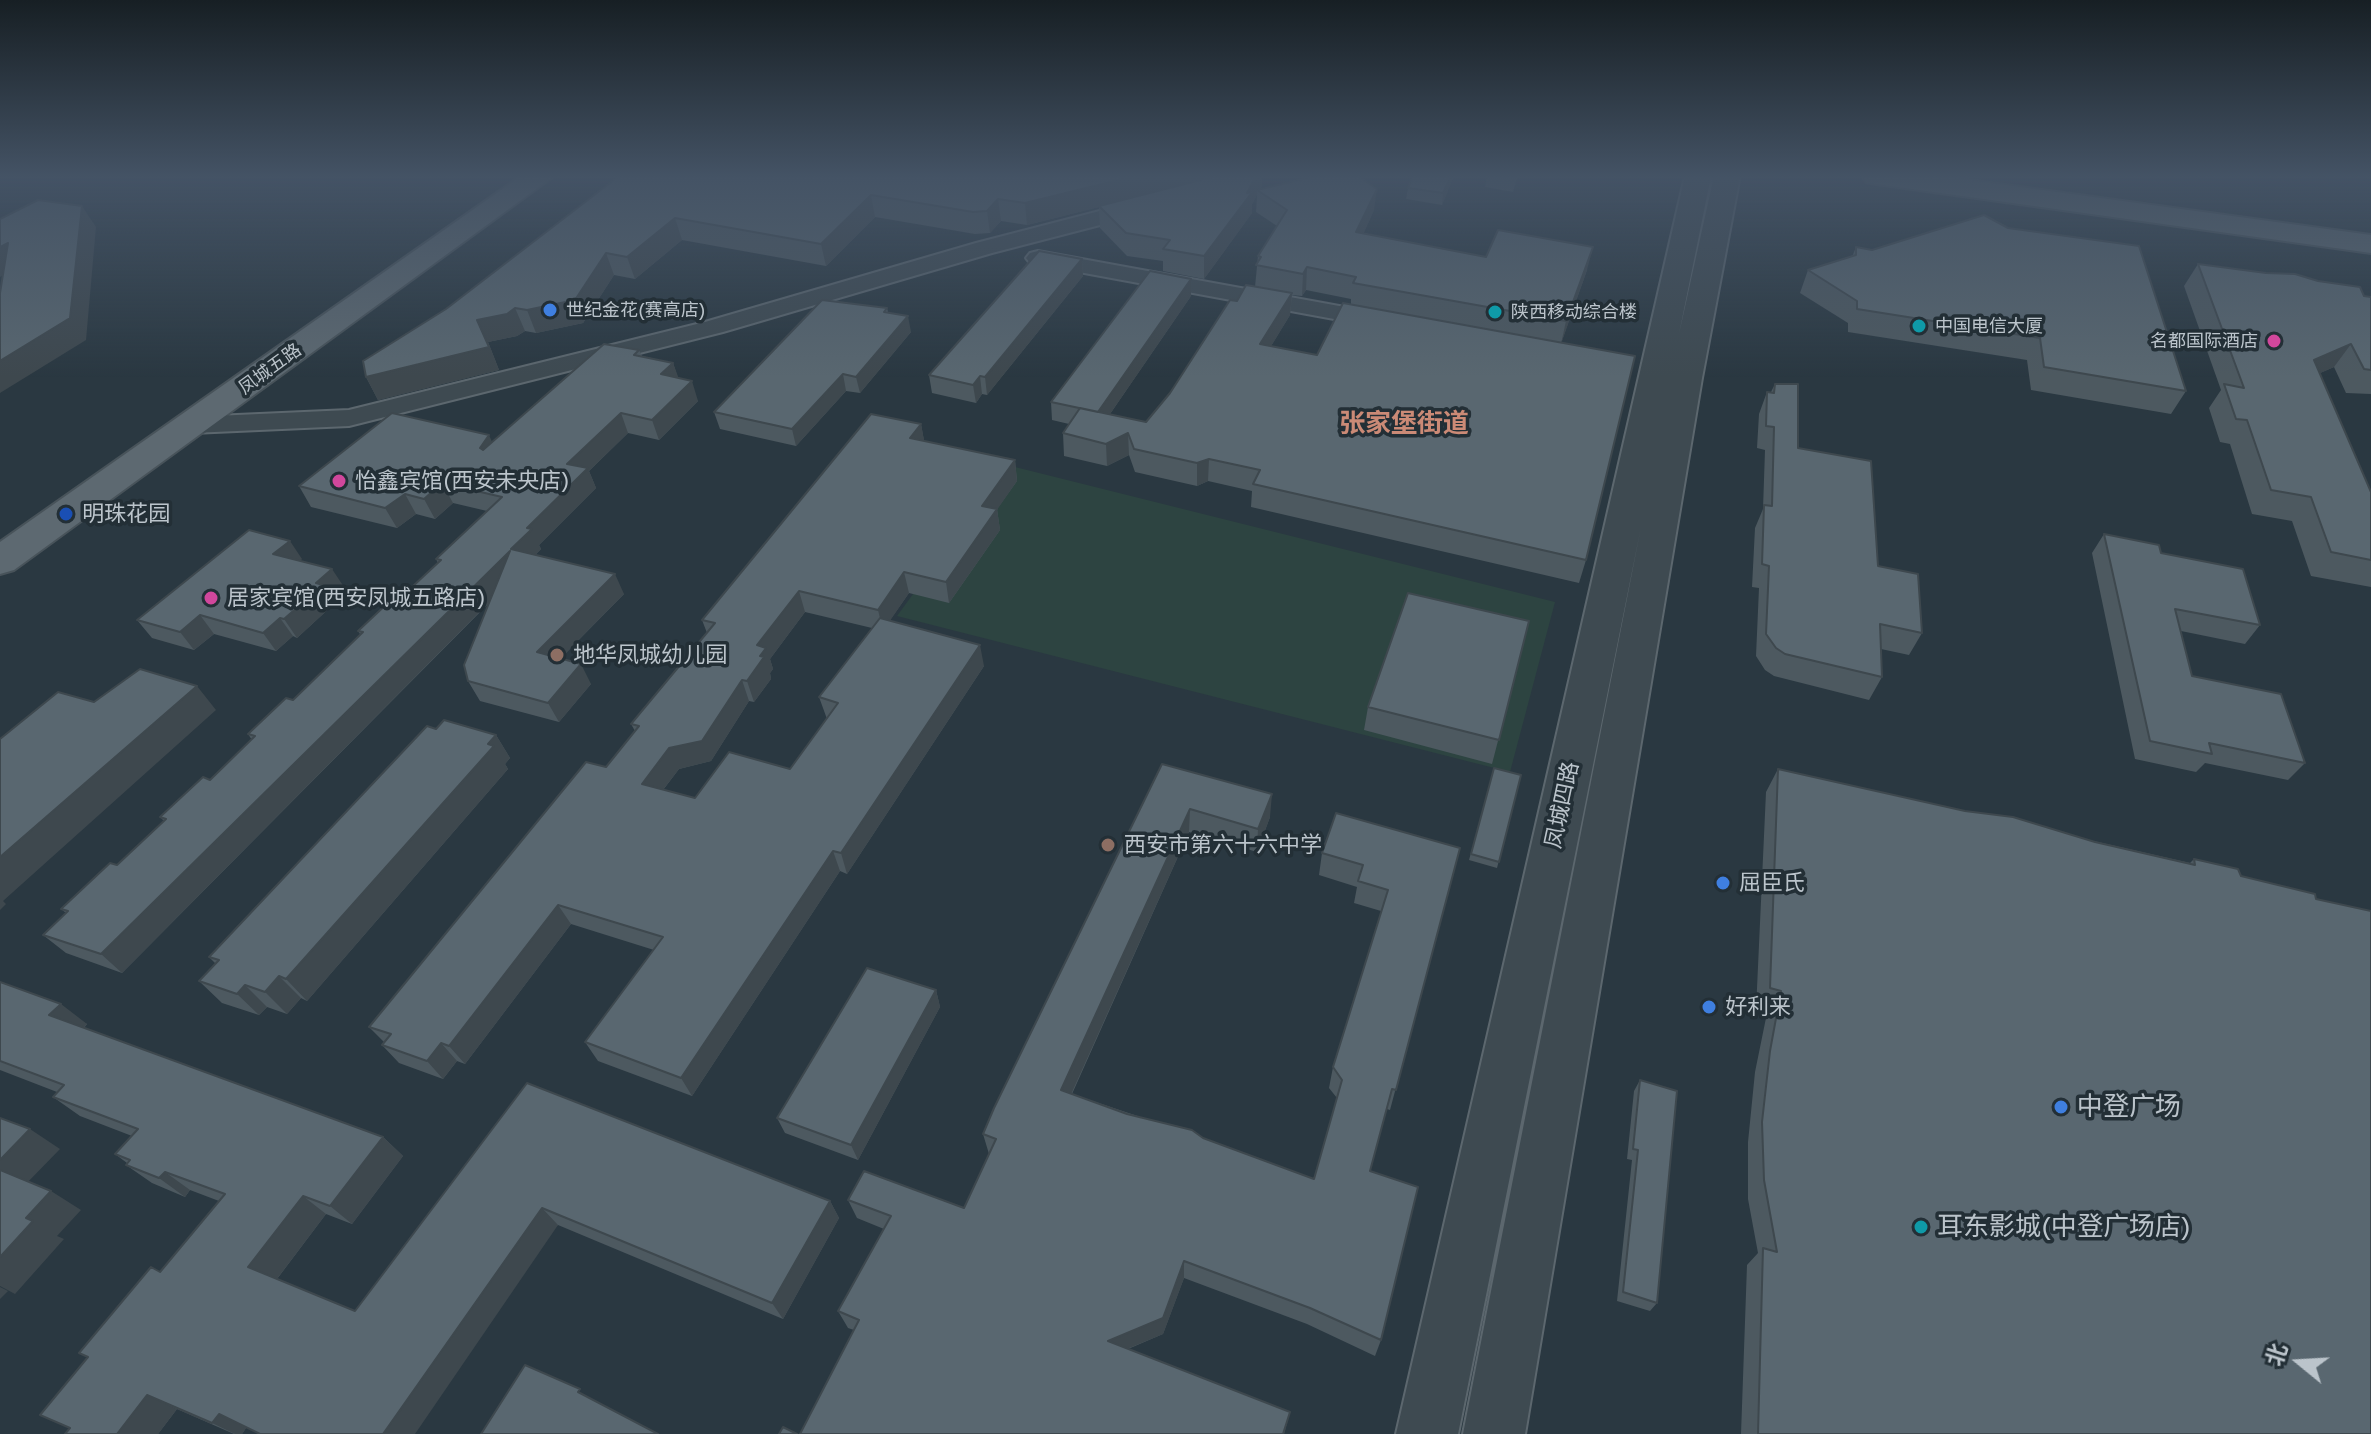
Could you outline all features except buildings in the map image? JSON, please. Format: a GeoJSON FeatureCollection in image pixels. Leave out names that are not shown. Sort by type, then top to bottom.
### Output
{"type":"FeatureCollection","features":[{"type":"Feature","properties":{"kind":"main road","name":"凤城五路"},"geometry":{"type":"LineString","coordinates":[[0,538],[421,243]]}},
{"type":"Feature","properties":{"kind":"main road","name":"凤城五路"},"geometry":{"type":"LineString","coordinates":[[0,561],[446,243]]}},
{"type":"Feature","properties":{"kind":"street"},"geometry":{"type":"LineString","coordinates":[[192,425],[349,418],[714,327],[1004,243]]}},
{"type":"Feature","properties":{"kind":"street","name":"凤城四路"},"geometry":{"type":"LineString","coordinates":[[1427,1434],[1660,373],[1685,243]]}},
{"type":"Feature","properties":{"kind":"street","name":"凤城四路"},"geometry":{"type":"LineString","coordinates":[[1494,1434],[1660,373],[1704,243]]}},
{"type":"Feature","properties":{"kind":"street"},"geometry":{"type":"LineString","coordinates":[[984,248],[1405,325]]}},
{"type":"Feature","properties":{"kind":"green space"},"geometry":{"type":"Polygon","coordinates":[[[1007,465],[1555,602],[1510,772],[897,616],[1007,465]]]}},
{"type":"Feature","properties":{"kind":"place","name":"世纪金花(赛高店)"},"geometry":{"type":"Point","coordinates":[550,310]}},
{"type":"Feature","properties":{"kind":"place","name":"陕西移动综合楼"},"geometry":{"type":"Point","coordinates":[1495,312]}},
{"type":"Feature","properties":{"kind":"place","name":"中国电信大厦"},"geometry":{"type":"Point","coordinates":[1919,326]}},
{"type":"Feature","properties":{"kind":"place","name":"名都国际酒店"},"geometry":{"type":"Point","coordinates":[2274,341]}},
{"type":"Feature","properties":{"kind":"place","name":"怡鑫宾馆(西安未央店)"},"geometry":{"type":"Point","coordinates":[339,481]}},
{"type":"Feature","properties":{"kind":"place","name":"明珠花园"},"geometry":{"type":"Point","coordinates":[66,514]}},
{"type":"Feature","properties":{"kind":"place","name":"居家宾馆(西安凤城五路店)"},"geometry":{"type":"Point","coordinates":[211,598]}},
{"type":"Feature","properties":{"kind":"place","name":"地华凤城幼儿园"},"geometry":{"type":"Point","coordinates":[557,655]}},
{"type":"Feature","properties":{"kind":"place","name":"西安市第六十六中学"},"geometry":{"type":"Point","coordinates":[1108,845]}},
{"type":"Feature","properties":{"kind":"place","name":"屈臣氏"},"geometry":{"type":"Point","coordinates":[1723,883]}},
{"type":"Feature","properties":{"kind":"place","name":"好利来"},"geometry":{"type":"Point","coordinates":[1709,1007]}},
{"type":"Feature","properties":{"kind":"place","name":"中登广场"},"geometry":{"type":"Point","coordinates":[2061,1107]}},
{"type":"Feature","properties":{"kind":"place","name":"耳东影城(中登广场店)"},"geometry":{"type":"Point","coordinates":[1921,1227]}},
{"type":"Feature","properties":{"kind":"district","name":"张家堡街道"},"geometry":{"type":"Point","coordinates":[1404,424]}}]}
